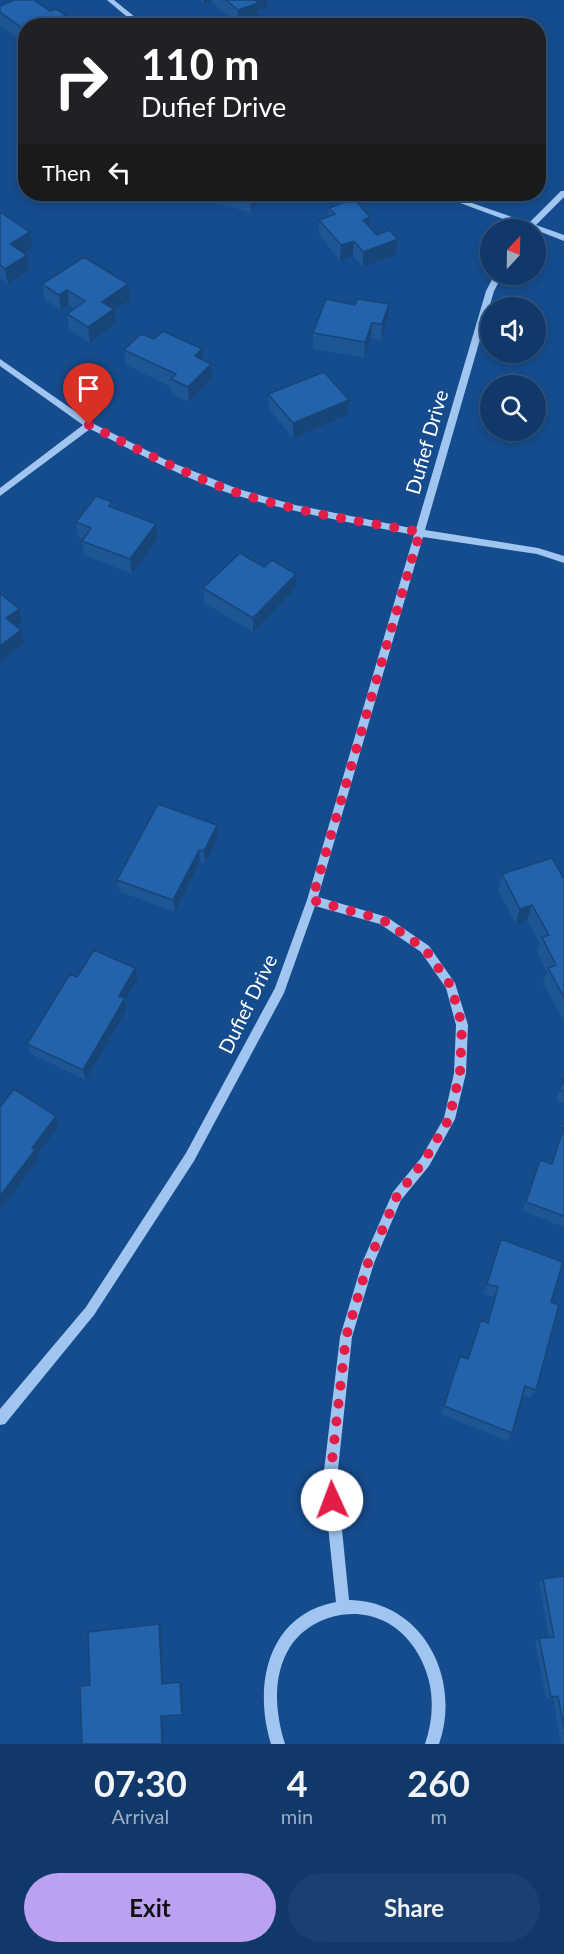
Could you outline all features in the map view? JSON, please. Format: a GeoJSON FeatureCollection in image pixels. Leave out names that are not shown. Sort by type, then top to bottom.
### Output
{"type":"FeatureCollection","features":[{"type":"Feature","properties":{"kind":"street"},"geometry":{"type":"LineString","coordinates":[[110,0],[133,18]]}},
{"type":"Feature","properties":{"kind":"street"},"geometry":{"type":"LineString","coordinates":[[537,219],[564,194]]}},
{"type":"Feature","properties":{"kind":"street"},"geometry":{"type":"LineString","coordinates":[[459,201],[507,219]]}},
{"type":"Feature","properties":{"kind":"street"},"geometry":{"type":"LineString","coordinates":[[546,232],[564,238]]}},
{"type":"Feature","properties":{"kind":"street","name":"Dufief Drive"},"geometry":{"type":"LineString","coordinates":[[0,1419],[90,1311],[190,1157],[280,990],[312,900],[493,285]]}},
{"type":"Feature","properties":{"kind":"street"},"geometry":{"type":"LineString","coordinates":[[0,362],[89,425],[165,463],[236,492],[295,508],[420,532],[538,551],[564,560]]}},
{"type":"Feature","properties":{"kind":"street"},"geometry":{"type":"LineString","coordinates":[[0,493],[89,425]]}},
{"type":"Feature","properties":{"kind":"street"},"geometry":{"type":"LineString","coordinates":[[538,551],[564,548]]}},
{"type":"Feature","properties":{"kind":"street"},"geometry":{"type":"LineString","coordinates":[[312,900],[383,920],[425,949],[451,986],[462,1025],[460,1073],[449,1119],[424,1161],[397,1196],[368,1263],[346,1337],[330,1479],[343,1606]]}},
{"type":"Feature","properties":{"kind":"street"},"geometry":{"type":"LineString","coordinates":[[278,1744],[270,1719],[269,1687],[277,1657],[293,1632],[316,1615],[343,1606],[370,1608],[396,1619],[418,1639],[433,1667],[440,1698],[438,1730],[432,1744]]}},
{"type":"Feature","properties":{"kind":"building"},"geometry":{"type":"Polygon","coordinates":[[[14,0],[34,0],[50,11],[56,9],[66,15],[60,18],[18,18],[18,25],[0,12],[0,6],[14,0]]]}},
{"type":"Feature","properties":{"kind":"building"},"geometry":{"type":"Polygon","coordinates":[[[226,0],[255,0],[258,3],[238,10],[226,0]]]}},
{"type":"Feature","properties":{"kind":"building"},"geometry":{"type":"Polygon","coordinates":[[[348,201],[356,201],[370,217],[363,220],[377,235],[389,230],[398,239],[363,252],[354,241],[341,245],[319,220],[335,214],[329,208],[348,201]]]}},
{"type":"Feature","properties":{"kind":"building"},"geometry":{"type":"Polygon","coordinates":[[[0,212],[30,232],[10,244],[27,255],[5,269],[0,265],[0,212]]]}},
{"type":"Feature","properties":{"kind":"building"},"geometry":{"type":"Polygon","coordinates":[[[84,257],[128,284],[102,302],[114,309],[88,327],[67,314],[85,301],[67,290],[59,295],[42,284],[84,257]]]}},
{"type":"Feature","properties":{"kind":"building"},"geometry":{"type":"Polygon","coordinates":[[[326,299],[355,305],[357,299],[389,304],[382,324],[372,323],[365,342],[313,333],[326,299]]]}},
{"type":"Feature","properties":{"kind":"building"},"geometry":{"type":"Polygon","coordinates":[[[163,331],[202,349],[195,356],[211,364],[188,387],[171,379],[176,374],[124,350],[141,334],[154,339],[163,331]]]}},
{"type":"Feature","properties":{"kind":"building"},"geometry":{"type":"Polygon","coordinates":[[[324,372],[349,400],[293,423],[268,394],[324,372]]]}},
{"type":"Feature","properties":{"kind":"building"},"geometry":{"type":"Polygon","coordinates":[[[96,496],[112,502],[109,506],[156,524],[130,559],[82,541],[91,528],[76,522],[96,496]]]}},
{"type":"Feature","properties":{"kind":"building"},"geometry":{"type":"Polygon","coordinates":[[[240,553],[264,567],[272,560],[296,574],[253,618],[203,588],[240,553]]]}},
{"type":"Feature","properties":{"kind":"building"},"geometry":{"type":"Polygon","coordinates":[[[0,593],[19,609],[6,618],[21,630],[0,646],[0,593]]]}},
{"type":"Feature","properties":{"kind":"building"},"geometry":{"type":"Polygon","coordinates":[[[158,804],[217,825],[204,851],[199,850],[173,900],[117,880],[158,804]]]}},
{"type":"Feature","properties":{"kind":"building"},"geometry":{"type":"Polygon","coordinates":[[[552,858],[564,879],[564,997],[548,968],[556,965],[542,937],[549,935],[532,905],[520,909],[502,874],[552,858]]]}},
{"type":"Feature","properties":{"kind":"building"},"geometry":{"type":"Polygon","coordinates":[[[94,950],[135,968],[119,996],[125,998],[83,1070],[27,1044],[70,974],[77,977],[94,950]]]}},
{"type":"Feature","properties":{"kind":"building"},"geometry":{"type":"Polygon","coordinates":[[[564,1078],[564,1091],[560,1090],[564,1078]]]}},
{"type":"Feature","properties":{"kind":"building"},"geometry":{"type":"Polygon","coordinates":[[[14,1089],[56,1116],[32,1148],[35,1150],[0,1196],[0,1107],[14,1089]]]}},
{"type":"Feature","properties":{"kind":"building"},"geometry":{"type":"Polygon","coordinates":[[[564,1127],[564,1216],[526,1202],[540,1160],[552,1164],[564,1127]]]}},
{"type":"Feature","properties":{"kind":"building"},"geometry":{"type":"Polygon","coordinates":[[[501,1239],[563,1262],[551,1302],[559,1305],[536,1390],[525,1386],[512,1433],[444,1406],[460,1356],[468,1359],[481,1320],[488,1323],[498,1287],[487,1284],[501,1239]]]}},
{"type":"Feature","properties":{"kind":"building"},"geometry":{"type":"Polygon","coordinates":[[[564,1576],[564,1729],[558,1696],[551,1697],[539,1638],[554,1637],[543,1579],[564,1576]]]}},
{"type":"Feature","properties":{"kind":"building"},"geometry":{"type":"Polygon","coordinates":[[[159,1624],[162,1684],[180,1682],[182,1715],[161,1716],[162,1744],[82,1744],[80,1686],[90,1685],[88,1632],[159,1624]]]}},
{"type":"Feature","properties":{"kind":"route"},"geometry":{"type":"LineString","coordinates":[[89,425],[165,463],[236,492],[295,508],[420,532],[312,900],[383,920],[425,949],[451,986],[462,1025],[460,1073],[449,1119],[424,1161],[397,1196],[368,1263],[346,1337],[330,1479],[332,1500]]}}]}
